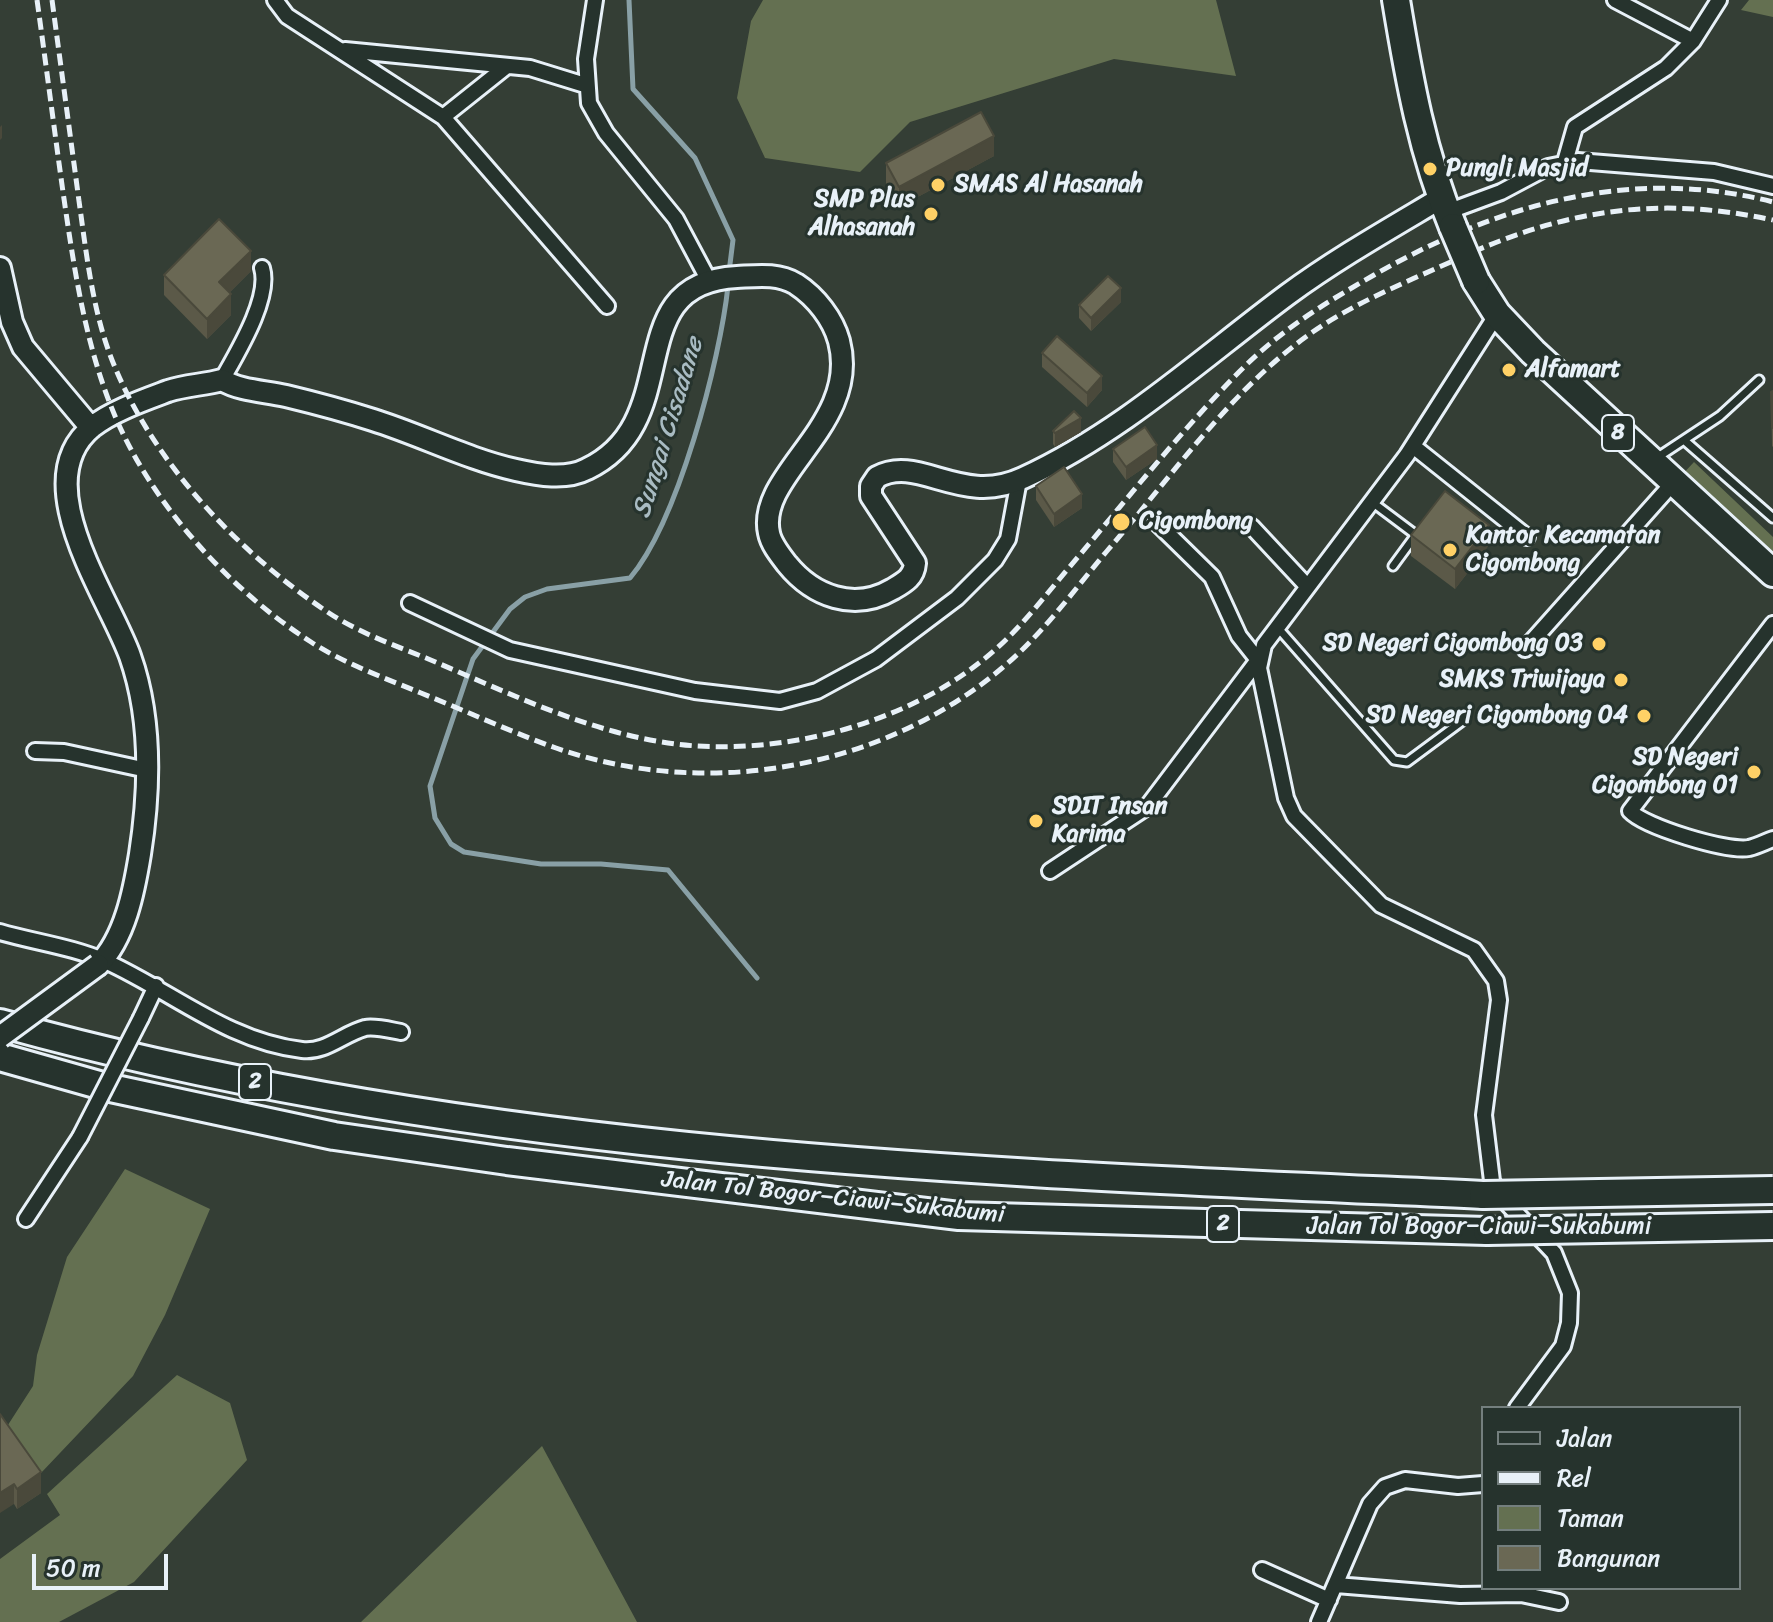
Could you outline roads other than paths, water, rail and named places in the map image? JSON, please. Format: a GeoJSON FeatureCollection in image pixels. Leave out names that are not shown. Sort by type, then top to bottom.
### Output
{"type":"FeatureCollection","features":[{"type":"Feature","properties":{"kind":"highway","name":"8"},"geometry":{"type":"LineString","coordinates":[[1396,0],[1412,102],[1447,212],[1476,281],[1497,314],[1649,462],[1773,573]]}},
{"type":"Feature","properties":{"kind":"highway","name":"Jalan Tol Bogor–Ciawi–Sukabumi"},"geometry":{"type":"LineString","coordinates":[[0,1023],[115,1055],[349,1100],[513,1126],[757,1153],[965,1171],[1483,1195],[1773,1190]]}},
{"type":"Feature","properties":{"kind":"highway","name":"Jalan Tol Bogor–Ciawi–Sukabumi"},"geometry":{"type":"LineString","coordinates":[[0,1057],[106,1087],[334,1136],[507,1161],[959,1216],[1487,1231],[1773,1226]]}},
{"type":"Feature","properties":{"kind":"main road"},"geometry":{"type":"LineString","coordinates":[[0,1037],[100,963],[124,919],[136,876],[145,823],[147,770],[140,696],[130,656],[85,555],[67,497],[68,472],[75,450],[91,428],[169,391],[222,380],[235,388],[284,395],[372,419],[514,470],[573,474],[597,464],[612,452],[632,427],[649,391],[667,316],[681,295],[716,278],[769,275],[798,285],[818,304],[834,327],[843,362],[832,408],[781,484],[769,514],[768,530],[773,544],[807,586],[836,598],[869,598],[886,593],[912,576],[915,563],[871,496],[873,481],[885,473],[905,469],[950,484],[977,488],[1019,480],[1115,427],[1290,293],[1447,212]]}},
{"type":"Feature","properties":{"kind":"main road"},"geometry":{"type":"LineString","coordinates":[[0,268],[12,322],[23,347],[91,428]]}},
{"type":"Feature","properties":{"kind":"street"},"geometry":{"type":"LineString","coordinates":[[275,0],[287,16],[443,117],[607,306]]}},
{"type":"Feature","properties":{"kind":"street"},"geometry":{"type":"LineString","coordinates":[[595,0],[588,37],[585,85],[595,116],[676,219],[716,278]]}},
{"type":"Feature","properties":{"kind":"street"},"geometry":{"type":"LineString","coordinates":[[1615,0],[1693,41]]}},
{"type":"Feature","properties":{"kind":"street"},"geometry":{"type":"LineString","coordinates":[[1565,162],[1569,138],[1580,122],[1652,78],[1693,41],[1719,0]]}},
{"type":"Feature","properties":{"kind":"street"},"geometry":{"type":"LineString","coordinates":[[341,50],[507,66],[552,73],[585,85]]}},
{"type":"Feature","properties":{"kind":"street"},"geometry":{"type":"LineString","coordinates":[[443,117],[507,66]]}},
{"type":"Feature","properties":{"kind":"street"},"geometry":{"type":"LineString","coordinates":[[1447,212],[1565,162],[1592,160],[1714,172],[1773,186]]}},
{"type":"Feature","properties":{"kind":"street"},"geometry":{"type":"LineString","coordinates":[[222,380],[243,343],[266,283],[262,268]]}},
{"type":"Feature","properties":{"kind":"street"},"geometry":{"type":"LineString","coordinates":[[1050,871],[1147,807],[1258,660],[1277,626],[1413,446],[1497,314]]}},
{"type":"Feature","properties":{"kind":"street"},"geometry":{"type":"LineString","coordinates":[[1413,446],[1527,537]]}},
{"type":"Feature","properties":{"kind":"street"},"geometry":{"type":"LineString","coordinates":[[410,603],[510,650],[754,701],[780,701],[817,691],[876,659],[957,598],[995,560],[1008,539],[1019,480]]}},
{"type":"Feature","properties":{"kind":"street"},"geometry":{"type":"LineString","coordinates":[[1525,649],[1673,483]]}},
{"type":"Feature","properties":{"kind":"street"},"geometry":{"type":"LineString","coordinates":[[1156,522],[1212,577],[1239,636],[1258,660],[1286,798],[1294,816],[1381,905],[1474,950],[1496,981],[1499,1000],[1484,1115],[1492,1181],[1500,1196],[1538,1231],[1554,1253],[1570,1293],[1569,1323],[1563,1346],[1518,1406]]}},
{"type":"Feature","properties":{"kind":"street"},"geometry":{"type":"LineString","coordinates":[[1252,527],[1307,586]]}},
{"type":"Feature","properties":{"kind":"street"},"geometry":{"type":"LineString","coordinates":[[1773,624],[1630,811],[1650,823],[1720,846],[1750,848],[1773,839]]}},
{"type":"Feature","properties":{"kind":"street"},"geometry":{"type":"LineString","coordinates":[[35,751],[64,752],[147,770]]}},
{"type":"Feature","properties":{"kind":"street"},"geometry":{"type":"LineString","coordinates":[[0,932],[100,963],[156,986],[219,1025],[264,1042],[304,1050],[320,1049],[368,1027],[401,1032]]}},
{"type":"Feature","properties":{"kind":"street"},"geometry":{"type":"LineString","coordinates":[[26,1219],[80,1137],[156,986]]}},
{"type":"Feature","properties":{"kind":"street"},"geometry":{"type":"LineString","coordinates":[[1319,1622],[1370,1504],[1385,1487],[1405,1480],[1458,1486],[1481,1484]]}},
{"type":"Feature","properties":{"kind":"street"},"geometry":{"type":"LineString","coordinates":[[1262,1570],[1329,1600]]}},
{"type":"Feature","properties":{"kind":"street"},"geometry":{"type":"LineString","coordinates":[[1336,1585],[1460,1595],[1521,1594],[1559,1602]]}},
{"type":"Feature","properties":{"kind":"lane"},"geometry":{"type":"LineString","coordinates":[[1649,462],[1720,416],[1759,380]]}},
{"type":"Feature","properties":{"kind":"lane"},"geometry":{"type":"LineString","coordinates":[[1685,441],[1773,518]]}},
{"type":"Feature","properties":{"kind":"lane"},"geometry":{"type":"LineString","coordinates":[[1372,502],[1416,535]]}},
{"type":"Feature","properties":{"kind":"lane"},"geometry":{"type":"LineString","coordinates":[[1393,566],[1426,522]]}},
{"type":"Feature","properties":{"kind":"lane"},"geometry":{"type":"LineString","coordinates":[[1277,626],[1394,760],[1407,762],[1465,719]]}},
{"type":"Feature","properties":{"kind":"waterway","name":"Sungai Cisadane"},"geometry":{"type":"LineString","coordinates":[[629,0],[633,89],[695,158],[733,240],[729,272]]}},
{"type":"Feature","properties":{"kind":"waterway","name":"Sungai Cisadane"},"geometry":{"type":"LineString","coordinates":[[728,286],[716,355],[694,439],[680,480],[648,552],[630,578],[547,589],[525,597],[510,609],[473,659],[430,786],[435,818],[451,844],[464,852],[541,864],[601,864],[668,870],[757,978]]}},
{"type":"Feature","properties":{"kind":"railway"},"geometry":{"type":"LineString","coordinates":[[37,0],[72,249],[96,362],[115,416],[131,449],[172,513],[223,571],[252,597],[311,642],[351,664],[556,748],[613,764],[672,772],[731,772],[790,766],[847,752],[902,731],[954,703],[1002,668],[1031,641],[1196,443],[1244,391],[1313,331],[1372,298],[1495,243],[1572,219],[1649,208],[1730,212],[1773,220]]}},
{"type":"Feature","properties":{"kind":"railway"},"geometry":{"type":"LineString","coordinates":[[52,0],[87,258],[103,334],[126,391],[171,465],[199,499],[261,561],[294,588],[352,626],[558,713],[627,735],[662,742],[736,746],[816,736],[894,712],[931,695],[965,674],[1024,621],[1173,444],[1254,357],[1320,307],[1421,250],[1518,211],[1567,198],[1617,191],[1669,188],[1720,192],[1773,202]]}},
{"type":"Feature","properties":{"kind":"place","name":"Pungli Masjid"},"geometry":{"type":"Point","coordinates":[1430,169]}},
{"type":"Feature","properties":{"kind":"place","name":"SMAS Al Hasanah"},"geometry":{"type":"Point","coordinates":[938,185]}},
{"type":"Feature","properties":{"kind":"place","name":"SMP Plus Alhasanah"},"geometry":{"type":"Point","coordinates":[931,214]}},
{"type":"Feature","properties":{"kind":"place","name":"Alfamart"},"geometry":{"type":"Point","coordinates":[1509,370]}},
{"type":"Feature","properties":{"kind":"place","name":"Cigombong"},"geometry":{"type":"Point","coordinates":[1121,522]}},
{"type":"Feature","properties":{"kind":"place","name":"Kantor Kecamatan Cigombong"},"geometry":{"type":"Point","coordinates":[1450,550]}},
{"type":"Feature","properties":{"kind":"place","name":"SD Negeri Cigombong 03"},"geometry":{"type":"Point","coordinates":[1599,644]}},
{"type":"Feature","properties":{"kind":"place","name":"SMKS Triwijaya"},"geometry":{"type":"Point","coordinates":[1621,680]}},
{"type":"Feature","properties":{"kind":"place","name":"SD Negeri Cigombong 04"},"geometry":{"type":"Point","coordinates":[1644,716]}},
{"type":"Feature","properties":{"kind":"place","name":"SD Negeri Cigombong 01"},"geometry":{"type":"Point","coordinates":[1754,772]}},
{"type":"Feature","properties":{"kind":"place","name":"SDIT Insan Karima"},"geometry":{"type":"Point","coordinates":[1036,821]}}]}
